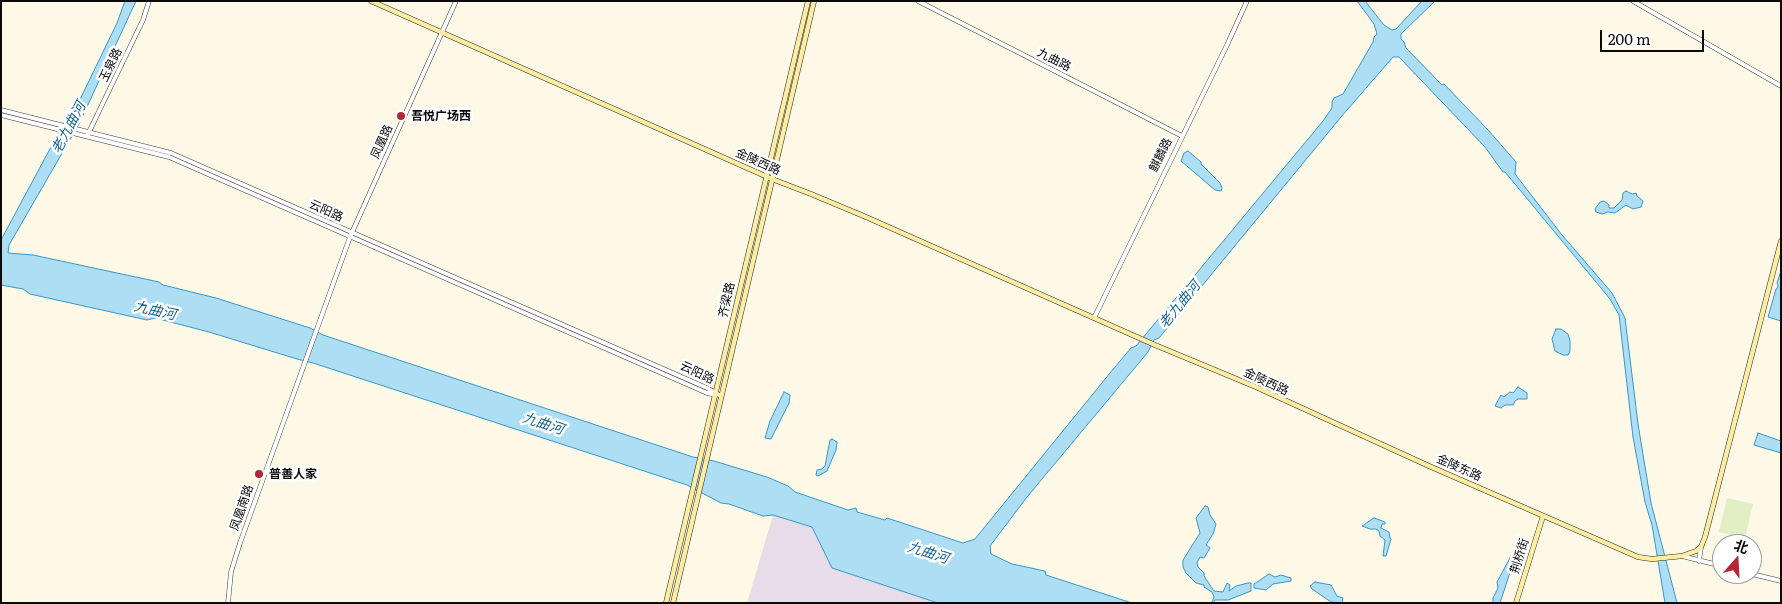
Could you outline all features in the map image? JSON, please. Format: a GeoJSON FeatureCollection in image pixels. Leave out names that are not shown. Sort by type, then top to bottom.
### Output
{"type":"FeatureCollection","features":[{"type":"Feature","properties":{"kind":"main road","name":"金陵西路"},"geometry":{"type":"LineString","coordinates":[[372,1],[772,179],[866,217],[1155,345],[1256,387],[1368,438]]}},
{"type":"Feature","properties":{"kind":"main road","name":"齐梁路"},"geometry":{"type":"LineString","coordinates":[[666,603],[808,1]]}},
{"type":"Feature","properties":{"kind":"main road","name":"齐梁路"},"geometry":{"type":"LineString","coordinates":[[673,603],[814,1]]}},
{"type":"Feature","properties":{"kind":"main road"},"geometry":{"type":"LineString","coordinates":[[1682,556],[1701,547],[1705,537],[1781,241]]}},
{"type":"Feature","properties":{"kind":"main road","name":"金陵东路"},"geometry":{"type":"LineString","coordinates":[[1368,438],[1626,552],[1652,559],[1682,556]]}},
{"type":"Feature","properties":{"kind":"main road","name":"荆桥街"},"geometry":{"type":"LineString","coordinates":[[1516,603],[1543,516]]}},
{"type":"Feature","properties":{"kind":"street","name":"玉泉路"},"geometry":{"type":"LineString","coordinates":[[88,134],[143,20],[149,1]]}},
{"type":"Feature","properties":{"kind":"street","name":"凤凰路"},"geometry":{"type":"LineString","coordinates":[[351,235],[456,1]]}},
{"type":"Feature","properties":{"kind":"street","name":"九曲路"},"geometry":{"type":"LineString","coordinates":[[918,1],[1182,136]]}},
{"type":"Feature","properties":{"kind":"street","name":"麒麟路"},"geometry":{"type":"LineString","coordinates":[[1094,318],[1247,1]]}},
{"type":"Feature","properties":{"kind":"street"},"geometry":{"type":"LineString","coordinates":[[1633,1],[1781,86]]}},
{"type":"Feature","properties":{"kind":"street","name":"云阳路"},"geometry":{"type":"LineString","coordinates":[[1,110],[60,127]]}},
{"type":"Feature","properties":{"kind":"street","name":"云阳路"},"geometry":{"type":"LineString","coordinates":[[1,115],[77,131],[169,157],[721,396]]}},
{"type":"Feature","properties":{"kind":"street","name":"凤凰南路"},"geometry":{"type":"LineString","coordinates":[[228,603],[231,572],[303,365],[351,235]]}},
{"type":"Feature","properties":{"kind":"street"},"geometry":{"type":"LineString","coordinates":[[1699,560],[1701,547]]}},
{"type":"Feature","properties":{"kind":"street"},"geometry":{"type":"LineString","coordinates":[[1682,556],[1712,563]]}},
{"type":"Feature","properties":{"kind":"street"},"geometry":{"type":"LineString","coordinates":[[1762,576],[1781,581]]}},
{"type":"Feature","properties":{"kind":"shaded area"},"geometry":{"type":"Polygon","coordinates":[[[773,515],[812,527],[832,568],[938,603],[747,603],[773,515]]]}},
{"type":"Feature","properties":{"kind":"green space"},"geometry":{"type":"Polygon","coordinates":[[[1727,498],[1753,504],[1746,534],[1719,532],[1727,498]]]}},
{"type":"Feature","properties":{"kind":"water"},"geometry":{"type":"Polygon","coordinates":[[[125,1],[136,1],[79,124],[9,245],[8,253],[33,255],[159,282],[163,285],[216,298],[693,457],[714,461],[767,477],[788,486],[795,492],[848,510],[856,508],[857,512],[885,520],[887,518],[963,543],[975,539],[1110,373],[1131,348],[1136,346],[1323,121],[1332,108],[1334,98],[1343,94],[1377,34],[1374,24],[1357,1],[1365,1],[1384,25],[1392,30],[1396,29],[1422,1],[1435,1],[1401,34],[1401,39],[1406,48],[1442,85],[1444,84],[1516,162],[1515,174],[1562,235],[1612,293],[1625,318],[1638,424],[1651,503],[1677,603],[1665,603],[1652,525],[1645,502],[1633,437],[1619,315],[1610,299],[1505,172],[1503,172],[1485,147],[1399,57],[1393,57],[1341,117],[1159,338],[1154,340],[1148,352],[1027,497],[990,546],[991,554],[1012,564],[1045,571],[1046,575],[1132,603],[938,603],[832,568],[812,527],[773,515],[763,516],[721,503],[687,485],[313,363],[155,318],[147,320],[30,294],[23,289],[1,285],[1,240],[66,119],[70,120],[117,23],[125,1]]]}},
{"type":"Feature","properties":{"kind":"water"},"geometry":{"type":"Polygon","coordinates":[[[1188,151],[1220,183],[1221,191],[1215,190],[1181,161],[1184,153],[1188,151]]]}},
{"type":"Feature","properties":{"kind":"water"},"geometry":{"type":"Polygon","coordinates":[[[1626,191],[1632,194],[1636,193],[1643,201],[1641,207],[1633,209],[1626,205],[1615,213],[1608,212],[1602,214],[1596,212],[1595,209],[1600,202],[1604,201],[1609,205],[1609,208],[1614,208],[1622,200],[1623,193],[1626,191]]]}},
{"type":"Feature","properties":{"kind":"water"},"geometry":{"type":"Polygon","coordinates":[[[1781,271],[1781,321],[1768,317],[1781,271]]]}},
{"type":"Feature","properties":{"kind":"water"},"geometry":{"type":"Polygon","coordinates":[[[1556,329],[1561,329],[1568,334],[1570,351],[1568,355],[1555,351],[1552,339],[1556,329]]]}},
{"type":"Feature","properties":{"kind":"water"},"geometry":{"type":"Polygon","coordinates":[[[1518,387],[1527,393],[1527,399],[1518,399],[1513,405],[1505,405],[1501,408],[1495,406],[1501,395],[1504,397],[1510,392],[1513,393],[1518,387]]]}},
{"type":"Feature","properties":{"kind":"water"},"geometry":{"type":"Polygon","coordinates":[[[784,392],[790,395],[789,403],[771,439],[765,438],[770,421],[784,392]]]}},
{"type":"Feature","properties":{"kind":"water"},"geometry":{"type":"Polygon","coordinates":[[[1758,433],[1781,441],[1781,453],[1754,445],[1758,433]]]}},
{"type":"Feature","properties":{"kind":"water"},"geometry":{"type":"Polygon","coordinates":[[[832,439],[837,442],[836,450],[827,471],[818,476],[816,475],[817,470],[825,466],[830,440],[832,439]]]}},
{"type":"Feature","properties":{"kind":"water"},"geometry":{"type":"Polygon","coordinates":[[[1205,506],[1208,507],[1210,515],[1216,524],[1213,534],[1206,545],[1210,548],[1204,558],[1200,557],[1197,563],[1198,567],[1204,573],[1214,591],[1223,592],[1227,583],[1230,585],[1229,591],[1236,586],[1251,583],[1251,591],[1228,600],[1215,600],[1213,603],[1214,597],[1212,592],[1204,587],[1204,585],[1196,583],[1183,567],[1183,560],[1200,533],[1196,518],[1205,506]]]}},
{"type":"Feature","properties":{"kind":"water"},"geometry":{"type":"Polygon","coordinates":[[[1374,518],[1385,522],[1381,528],[1389,532],[1391,539],[1386,556],[1383,556],[1385,540],[1380,536],[1379,531],[1362,526],[1374,518]]]}},
{"type":"Feature","properties":{"kind":"water"},"geometry":{"type":"Polygon","coordinates":[[[1511,556],[1515,557],[1500,603],[1493,603],[1493,598],[1498,588],[1497,582],[1511,556]]]}},
{"type":"Feature","properties":{"kind":"water"},"geometry":{"type":"Polygon","coordinates":[[[1269,574],[1275,577],[1281,575],[1291,578],[1291,581],[1273,584],[1266,590],[1254,588],[1254,584],[1269,574]]]}},
{"type":"Feature","properties":{"kind":"water"},"geometry":{"type":"Polygon","coordinates":[[[1315,582],[1331,585],[1337,596],[1343,598],[1342,603],[1331,602],[1312,589],[1310,586],[1315,582]]]}},
{"type":"Feature","properties":{"kind":"place","name":"吾悦广场西"},"geometry":{"type":"Point","coordinates":[401,116]}},
{"type":"Feature","properties":{"kind":"place","name":"普善人家"},"geometry":{"type":"Point","coordinates":[259,474]}},
{"type":"Feature","properties":{"kind":"water label","name":"老九曲河"},"geometry":{"type":"Point","coordinates":[69,128]}},
{"type":"Feature","properties":{"kind":"water label","name":"老九曲河"},"geometry":{"type":"Point","coordinates":[1180,305]}},
{"type":"Feature","properties":{"kind":"water label","name":"九曲河"},"geometry":{"type":"Point","coordinates":[155,311]}},
{"type":"Feature","properties":{"kind":"water label","name":"九曲河"},"geometry":{"type":"Point","coordinates":[543,424]}},
{"type":"Feature","properties":{"kind":"water label","name":"九曲河"},"geometry":{"type":"Point","coordinates":[928,553]}}]}
